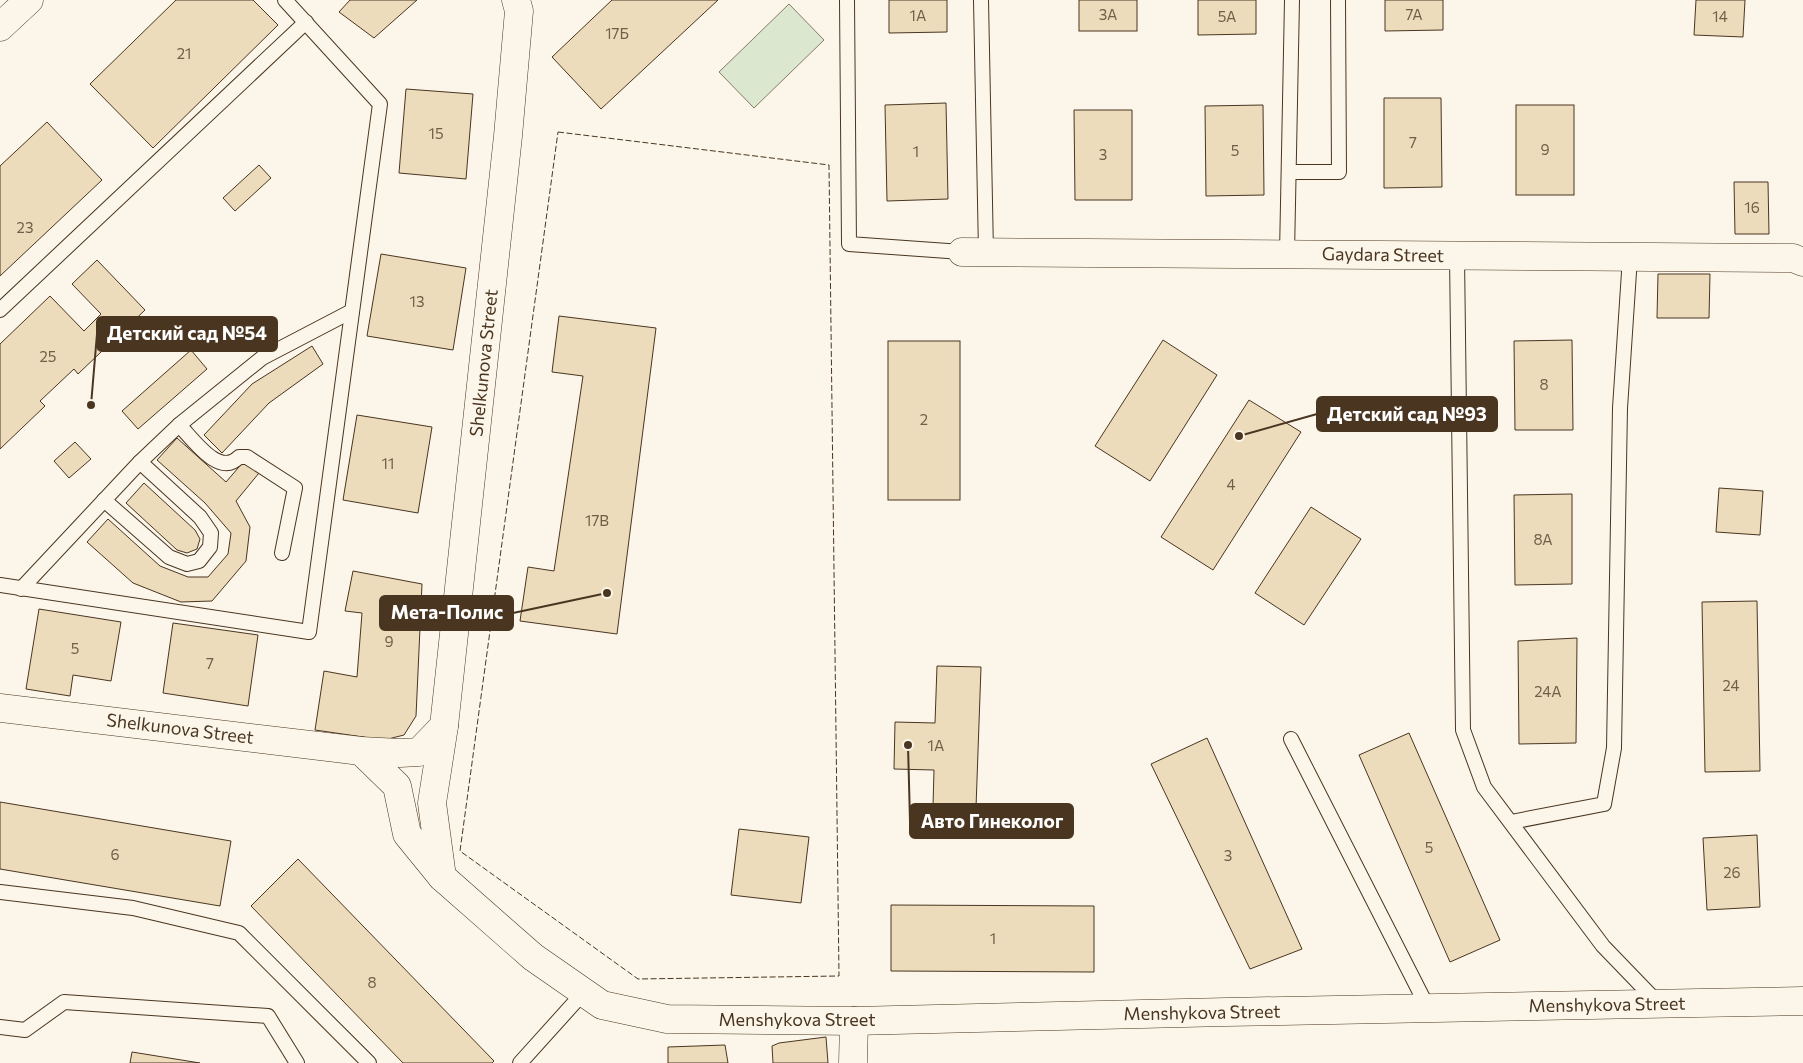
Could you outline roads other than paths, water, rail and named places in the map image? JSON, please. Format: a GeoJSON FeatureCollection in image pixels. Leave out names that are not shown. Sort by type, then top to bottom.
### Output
{"type":"FeatureCollection","features":[{"type":"Feature","properties":{"kind":"street"},"geometry":{"type":"LineString","coordinates":[[0,27],[29,0]]}},
{"type":"Feature","properties":{"kind":"street","name":"Shelkunova Street"},"geometry":{"type":"LineString","coordinates":[[442,877],[432,803],[444,726],[522,4]]}},
{"type":"Feature","properties":{"kind":"street","name":"Gaydara Street"},"geometry":{"type":"LineString","coordinates":[[974,252],[1793,258],[1803,262]]}},
{"type":"Feature","properties":{"kind":"street","name":"Shelkunova Street"},"geometry":{"type":"LineString","coordinates":[[0,708],[360,751],[400,753],[419,752],[444,726]]}},
{"type":"Feature","properties":{"kind":"street"},"geometry":{"type":"LineString","coordinates":[[360,751],[397,786],[407,834],[442,877],[534,957],[593,998]]}},
{"type":"Feature","properties":{"kind":"street","name":"Menshykova Street"},"geometry":{"type":"LineString","coordinates":[[593,998],[668,1019],[854,1021],[1803,1001]]}},
{"type":"Feature","properties":{"kind":"street"},"geometry":{"type":"LineString","coordinates":[[853,1063],[854,1021]]}},
{"type":"Feature","properties":{"kind":"lane"},"geometry":{"type":"LineString","coordinates":[[0,585],[309,632],[380,104],[285,0]]}},
{"type":"Feature","properties":{"kind":"lane"},"geometry":{"type":"LineString","coordinates":[[847,0],[850,244],[974,252],[981,0]]}},
{"type":"Feature","properties":{"kind":"lane"},"geometry":{"type":"LineString","coordinates":[[1287,254],[1292,0]]}},
{"type":"Feature","properties":{"kind":"lane"},"geometry":{"type":"LineString","coordinates":[[1289,172],[1339,172],[1338,0]]}},
{"type":"Feature","properties":{"kind":"lane"},"geometry":{"type":"LineString","coordinates":[[0,310],[306,22]]}},
{"type":"Feature","properties":{"kind":"lane"},"geometry":{"type":"LineString","coordinates":[[1457,256],[1463,730],[1484,787],[1604,946],[1658,1004]]}},
{"type":"Feature","properties":{"kind":"lane"},"geometry":{"type":"LineString","coordinates":[[1511,822],[1604,804],[1614,748],[1620,408],[1630,257]]}},
{"type":"Feature","properties":{"kind":"lane"},"geometry":{"type":"LineString","coordinates":[[20,588],[140,462],[179,425],[262,358],[352,311]]}},
{"type":"Feature","properties":{"kind":"lane"},"geometry":{"type":"LineString","coordinates":[[179,425],[214,461],[225,464],[235,461],[239,457],[247,457],[295,488],[282,554]]}},
{"type":"Feature","properties":{"kind":"lane"},"geometry":{"type":"LineString","coordinates":[[104,500],[169,557],[187,564],[199,561],[210,547],[211,533],[200,517],[140,462]]}},
{"type":"Feature","properties":{"kind":"lane"},"geometry":{"type":"LineString","coordinates":[[1291,739],[1428,1008]]}},
{"type":"Feature","properties":{"kind":"lane"},"geometry":{"type":"LineString","coordinates":[[0,892],[133,908],[239,933],[369,1063]]}},
{"type":"Feature","properties":{"kind":"lane"},"geometry":{"type":"LineString","coordinates":[[520,1063],[593,998]]}},
{"type":"Feature","properties":{"kind":"lane"},"geometry":{"type":"LineString","coordinates":[[0,1027],[25,1030],[64,1002],[268,1016],[297,1063]]}},
{"type":"Feature","properties":{"kind":"place","name":"Детский сад №54"},"geometry":{"type":"Point","coordinates":[91,405]}},
{"type":"Feature","properties":{"kind":"place","name":"Детский сад №93"},"geometry":{"type":"Point","coordinates":[1239,436]}},
{"type":"Feature","properties":{"kind":"place","name":"Мета-Полис"},"geometry":{"type":"Point","coordinates":[607,593]}},
{"type":"Feature","properties":{"kind":"place","name":"Авто Гинеколог"},"geometry":{"type":"Point","coordinates":[908,745]}}]}
